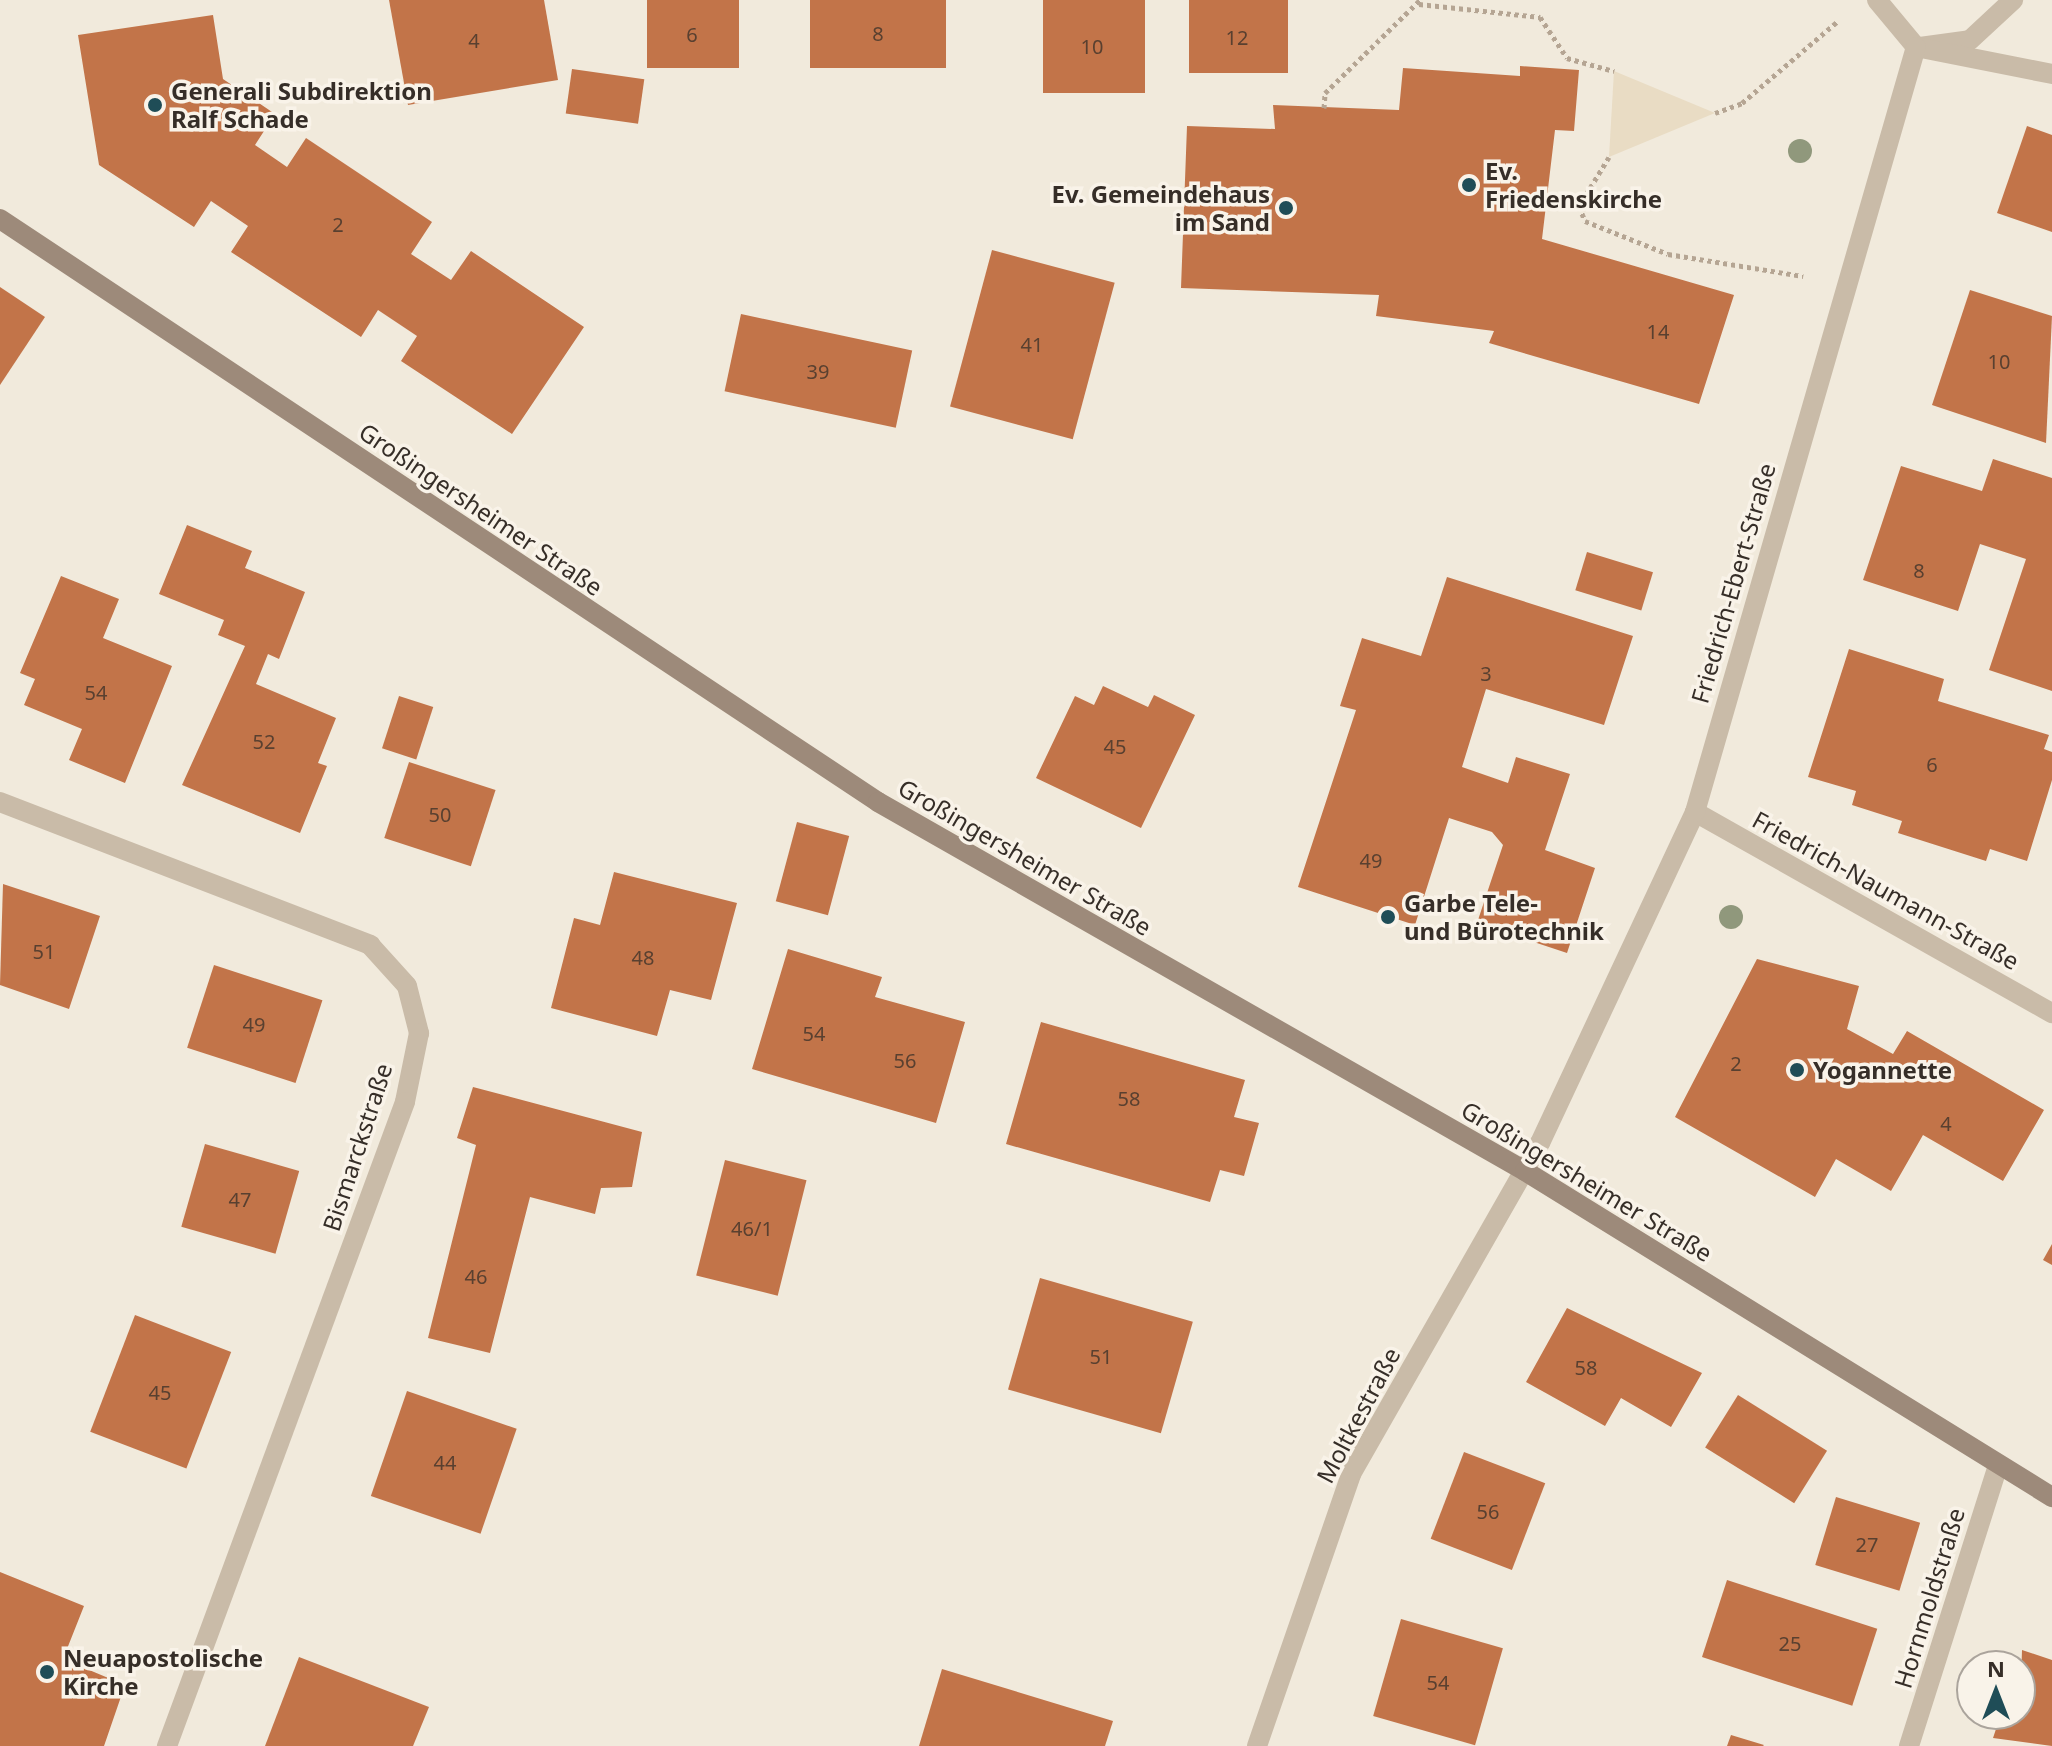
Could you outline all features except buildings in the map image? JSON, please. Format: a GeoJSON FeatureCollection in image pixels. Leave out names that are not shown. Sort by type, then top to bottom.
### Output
{"type":"FeatureCollection","features":[{"type":"Feature","properties":{"kind":"main road","name":"Großingersheimer Straße"},"geometry":{"type":"LineString","coordinates":[[0,219],[878,802],[1525,1171],[2052,1497]]}},
{"type":"Feature","properties":{"kind":"street"},"geometry":{"type":"LineString","coordinates":[[1877,0],[1916,47],[2052,74]]}},
{"type":"Feature","properties":{"kind":"street"},"geometry":{"type":"LineString","coordinates":[[1916,47],[1970,40],[2013,0]]}},
{"type":"Feature","properties":{"kind":"street","name":"Friedrich-Ebert-Straße"},"geometry":{"type":"LineString","coordinates":[[1525,1171],[1695,812],[1916,47]]}},
{"type":"Feature","properties":{"kind":"street","name":"Bismarckstraße"},"geometry":{"type":"LineString","coordinates":[[0,802],[370,945],[407,986],[419,1033],[405,1102],[167,1746]]}},
{"type":"Feature","properties":{"kind":"street","name":"Friedrich-Naumann-Straße"},"geometry":{"type":"LineString","coordinates":[[1695,812],[2052,1013]]}},
{"type":"Feature","properties":{"kind":"street","name":"Moltkestraße"},"geometry":{"type":"LineString","coordinates":[[1257,1746],[1351,1474],[1525,1171]]}},
{"type":"Feature","properties":{"kind":"street","name":"Hornmoldstraße"},"geometry":{"type":"LineString","coordinates":[[1909,1746],[1998,1465]]}},
{"type":"Feature","properties":{"kind":"path"},"geometry":{"type":"LineString","coordinates":[[1324,108],[1325,93],[1419,2],[1540,17],[1567,58],[1614,71]]}},
{"type":"Feature","properties":{"kind":"path"},"geometry":{"type":"LineString","coordinates":[[1715,113],[1742,103],[1850,10]]}},
{"type":"Feature","properties":{"kind":"path"},"geometry":{"type":"LineString","coordinates":[[1609,157],[1579,206],[1585,221],[1668,254],[1846,282]]}},
{"type":"Feature","properties":{"kind":"shaded area"},"geometry":{"type":"Polygon","coordinates":[[[1614,71],[1715,113],[1609,157],[1614,71]]]}},
{"type":"Feature","properties":{"kind":"place","name":"Generali Subdirektion Ralf Schade"},"geometry":{"type":"Point","coordinates":[155,105]}},
{"type":"Feature","properties":{"kind":"place","name":"Ev. Friedenskirche"},"geometry":{"type":"Point","coordinates":[1469,185]}},
{"type":"Feature","properties":{"kind":"place","name":"Ev. Gemeindehaus im Sand"},"geometry":{"type":"Point","coordinates":[1286,208]}},
{"type":"Feature","properties":{"kind":"place","name":"Garbe Tele- und Bürotechnik"},"geometry":{"type":"Point","coordinates":[1388,917]}},
{"type":"Feature","properties":{"kind":"place","name":"Yogannette"},"geometry":{"type":"Point","coordinates":[1797,1070]}},
{"type":"Feature","properties":{"kind":"place","name":"Neuapostolische Kirche"},"geometry":{"type":"Point","coordinates":[47,1672]}}]}
